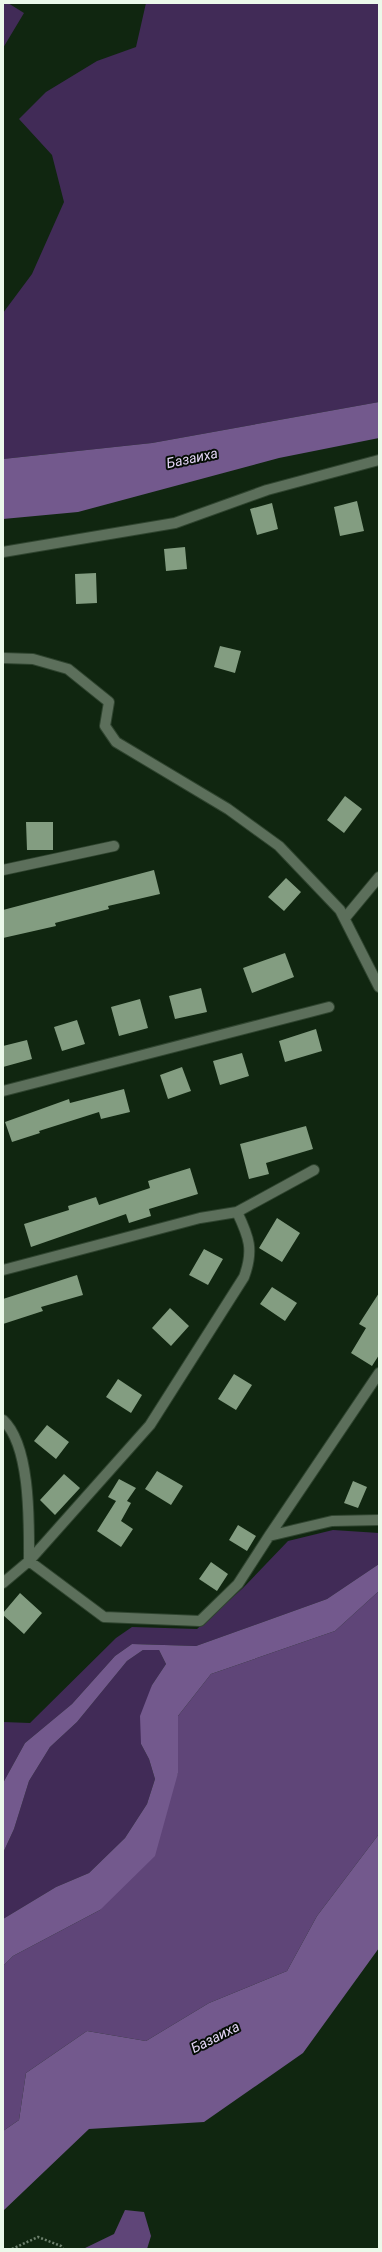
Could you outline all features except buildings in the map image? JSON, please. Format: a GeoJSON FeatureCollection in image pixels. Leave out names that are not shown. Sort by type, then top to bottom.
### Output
{"type":"FeatureCollection","features":[{"type":"Feature","properties":{"kind":"street"},"geometry":{"type":"LineString","coordinates":[[3,552],[175,523],[267,490],[379,460]]}},
{"type":"Feature","properties":{"kind":"street"},"geometry":{"type":"LineString","coordinates":[[3,658],[33,659],[68,669],[92,686],[109,702],[105,726],[116,742],[228,809],[279,846],[340,910],[379,987]]}},
{"type":"Feature","properties":{"kind":"street"},"geometry":{"type":"LineString","coordinates":[[3,870],[114,846]]}},
{"type":"Feature","properties":{"kind":"street"},"geometry":{"type":"LineString","coordinates":[[345,918],[379,877]]}},
{"type":"Feature","properties":{"kind":"street"},"geometry":{"type":"LineString","coordinates":[[3,1091],[329,1007]]}},
{"type":"Feature","properties":{"kind":"street"},"geometry":{"type":"LineString","coordinates":[[3,1270],[200,1218],[237,1212],[314,1170]]}},
{"type":"Feature","properties":{"kind":"street"},"geometry":{"type":"LineString","coordinates":[[3,1583],[29,1561],[150,1425],[244,1277],[250,1259],[247,1233],[237,1212]]}},
{"type":"Feature","properties":{"kind":"street"},"geometry":{"type":"LineString","coordinates":[[29,1561],[104,1617],[200,1621],[238,1584],[379,1373]]}},
{"type":"Feature","properties":{"kind":"street"},"geometry":{"type":"LineString","coordinates":[[3,1420],[20,1445],[29,1512],[29,1561]]}},
{"type":"Feature","properties":{"kind":"street"},"geometry":{"type":"LineString","coordinates":[[269,1536],[332,1521],[379,1520]]}},
{"type":"Feature","properties":{"kind":"path"},"geometry":{"type":"LineString","coordinates":[[12,2249],[38,2237],[61,2246],[63,2249]]}},
{"type":"Feature","properties":{"kind":"shaded area"},"geometry":{"type":"Polygon","coordinates":[[[3,3],[8,3],[24,13],[3,48],[3,3]]]}},
{"type":"Feature","properties":{"kind":"shaded area"},"geometry":{"type":"Polygon","coordinates":[[[146,3],[379,3],[379,402],[152,443],[3,459],[3,313],[32,274],[64,202],[52,155],[19,119],[46,92],[97,61],[136,47],[146,3]]]}},
{"type":"Feature","properties":{"kind":"shaded area"},"geometry":{"type":"Polygon","coordinates":[[[333,1530],[379,1533],[379,1564],[327,1599],[196,1646],[132,1644],[115,1656],[72,1704],[25,1743],[3,1783],[3,1722],[30,1723],[116,1638],[132,1627],[197,1629],[243,1588],[288,1541],[333,1530]]]}},
{"type":"Feature","properties":{"kind":"shaded area"},"geometry":{"type":"Polygon","coordinates":[[[379,1591],[379,1834],[317,1916],[287,1971],[209,2003],[146,2041],[87,2031],[26,2073],[19,2120],[3,2131],[3,1966],[13,1956],[100,1910],[178,1773],[178,1716],[211,1674],[335,1631],[379,1591]]]}},
{"type":"Feature","properties":{"kind":"shaded area"},"geometry":{"type":"Polygon","coordinates":[[[143,1650],[159,1650],[166,1664],[152,1685],[141,1744],[149,1759],[155,1779],[147,1804],[125,1838],[89,1873],[56,1887],[3,1919],[3,1853],[14,1829],[29,1781],[50,1747],[77,1722],[127,1661],[143,1650]]]}},
{"type":"Feature","properties":{"kind":"shaded area"},"geometry":{"type":"Polygon","coordinates":[[[125,2210],[144,2212],[151,2236],[147,2249],[83,2249],[114,2234],[125,2210]]]}},
{"type":"Feature","properties":{"kind":"water","name":"Базаиха"},"geometry":{"type":"Polygon","coordinates":[[[379,402],[379,438],[279,458],[78,512],[3,519],[3,459],[152,443],[379,402]]]}},
{"type":"Feature","properties":{"kind":"water"},"geometry":{"type":"Polygon","coordinates":[[[379,1564],[379,1591],[335,1631],[211,1674],[178,1716],[178,1773],[155,1856],[100,1910],[13,1956],[3,1966],[3,1919],[56,1887],[89,1873],[125,1838],[147,1804],[155,1779],[149,1759],[141,1744],[140,1716],[152,1685],[166,1664],[159,1650],[143,1650],[127,1661],[77,1722],[50,1747],[29,1781],[14,1829],[3,1853],[3,1783],[25,1743],[72,1704],[115,1656],[132,1644],[196,1646],[327,1599],[379,1564]]]}},
{"type":"Feature","properties":{"kind":"water","name":"Базаиха"},"geometry":{"type":"Polygon","coordinates":[[[379,1834],[379,1948],[303,2053],[204,2122],[89,2129],[3,2211],[3,2131],[19,2120],[26,2073],[87,2031],[146,2041],[209,2003],[287,1971],[317,1916],[379,1834]]]}}]}
